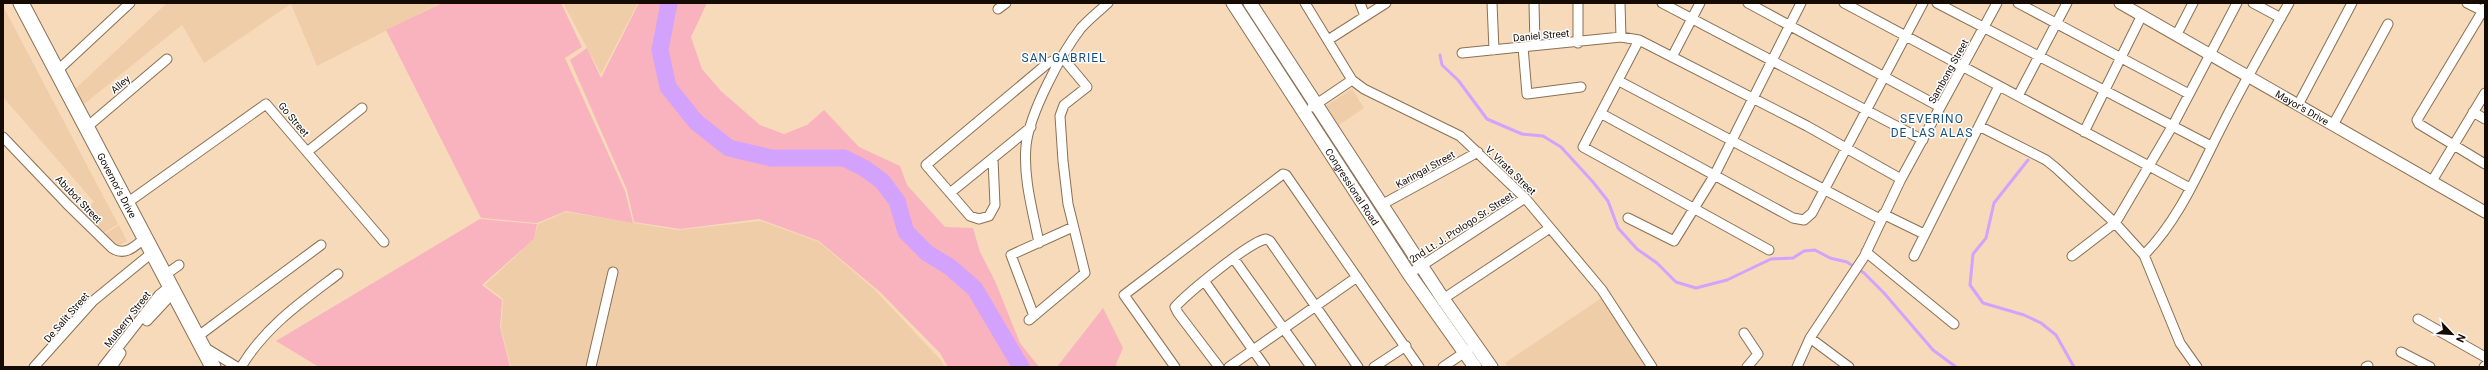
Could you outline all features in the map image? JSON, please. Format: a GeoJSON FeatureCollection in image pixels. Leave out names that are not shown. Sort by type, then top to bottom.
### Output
{"type":"FeatureCollection","features":[{"type":"Feature","properties":{"kind":"highway","name":"Governor's Drive"},"geometry":{"type":"LineString","coordinates":[[21,3],[213,367]]}},
{"type":"Feature","properties":{"kind":"main road","name":"Congressional Road"},"geometry":{"type":"LineString","coordinates":[[1233,3],[1409,274],[1475,367]]}},
{"type":"Feature","properties":{"kind":"main road","name":"Congressional Road"},"geometry":{"type":"LineString","coordinates":[[1250,3],[1383,204],[1443,299],[1491,367]]}},
{"type":"Feature","properties":{"kind":"street"},"geometry":{"type":"LineString","coordinates":[[57,71],[130,3]]}},
{"type":"Feature","properties":{"kind":"street"},"geometry":{"type":"LineString","coordinates":[[998,9],[1006,3]]}},
{"type":"Feature","properties":{"kind":"street"},"geometry":{"type":"LineString","coordinates":[[1038,243],[1026,160],[1026,145],[1031,126],[1062,57],[1082,27],[1108,3]]}},
{"type":"Feature","properties":{"kind":"street"},"geometry":{"type":"LineString","coordinates":[[1304,113],[1352,80],[1305,3]]}},
{"type":"Feature","properties":{"kind":"street"},"geometry":{"type":"LineString","coordinates":[[1360,3],[1365,16]]}},
{"type":"Feature","properties":{"kind":"street"},"geometry":{"type":"LineString","coordinates":[[1328,40],[1386,3]]}},
{"type":"Feature","properties":{"kind":"street"},"geometry":{"type":"LineString","coordinates":[[1492,3],[1494,50]]}},
{"type":"Feature","properties":{"kind":"street"},"geometry":{"type":"LineString","coordinates":[[1534,3],[1535,45]]}},
{"type":"Feature","properties":{"kind":"street"},"geometry":{"type":"LineString","coordinates":[[1578,3],[1578,43]]}},
{"type":"Feature","properties":{"kind":"street"},"geometry":{"type":"LineString","coordinates":[[1620,3],[1621,37]]}},
{"type":"Feature","properties":{"kind":"street"},"geometry":{"type":"LineString","coordinates":[[1662,3],[1692,17],[1923,140]]}},
{"type":"Feature","properties":{"kind":"street"},"geometry":{"type":"LineString","coordinates":[[1672,57],[1700,3]]}},
{"type":"Feature","properties":{"kind":"street"},"geometry":{"type":"LineString","coordinates":[[1748,3],[1940,107]]}},
{"type":"Feature","properties":{"kind":"street"},"geometry":{"type":"LineString","coordinates":[[1628,218],[1674,240],[1714,176],[1788,25],[1801,3]]}},
{"type":"Feature","properties":{"kind":"street"},"geometry":{"type":"LineString","coordinates":[[1844,3],[2190,188]]}},
{"type":"Feature","properties":{"kind":"street"},"geometry":{"type":"LineString","coordinates":[[1602,114],[1714,176],[1798,220],[1808,218],[1848,149],[1924,3]]}},
{"type":"Feature","properties":{"kind":"street"},"geometry":{"type":"LineString","coordinates":[[1937,3],[2104,92],[2173,125],[2211,146]]}},
{"type":"Feature","properties":{"kind":"street","name":"Sambong Street"},"geometry":{"type":"LineString","coordinates":[[1797,367],[1810,338],[1865,255],[1882,216],[1901,179],[1997,3]]}},
{"type":"Feature","properties":{"kind":"street"},"geometry":{"type":"LineString","coordinates":[[2018,3],[2189,94]]}},
{"type":"Feature","properties":{"kind":"street"},"geometry":{"type":"LineString","coordinates":[[2018,96],[2067,3]]}},
{"type":"Feature","properties":{"kind":"street","name":"Mayor's Drive"},"geometry":{"type":"LineString","coordinates":[[2120,3],[2138,10],[2210,54],[2485,212]]}},
{"type":"Feature","properties":{"kind":"street"},"geometry":{"type":"LineString","coordinates":[[2177,34],[2193,3]]}},
{"type":"Feature","properties":{"kind":"street"},"geometry":{"type":"LineString","coordinates":[[2072,256],[2115,223],[2173,125],[2237,3]]}},
{"type":"Feature","properties":{"kind":"street"},"geometry":{"type":"LineString","coordinates":[[2253,3],[2280,18]]}},
{"type":"Feature","properties":{"kind":"street"},"geometry":{"type":"LineString","coordinates":[[2144,255],[2157,242],[2190,188],[2248,76],[2289,3]]}},
{"type":"Feature","properties":{"kind":"street"},"geometry":{"type":"LineString","coordinates":[[2298,105],[2352,3]]}},
{"type":"Feature","properties":{"kind":"street"},"geometry":{"type":"LineString","coordinates":[[2466,3],[2484,9],[2417,120],[2419,124],[2485,164]]}},
{"type":"Feature","properties":{"kind":"street"},"geometry":{"type":"LineString","coordinates":[[2084,132],[2121,57],[2138,10]]}},
{"type":"Feature","properties":{"kind":"street"},"geometry":{"type":"LineString","coordinates":[[2333,125],[2388,24]]}},
{"type":"Feature","properties":{"kind":"street","name":"Daniel Street"},"geometry":{"type":"LineString","coordinates":[[1462,53],[1535,45],[1578,43],[1621,37],[1639,40],[1848,149],[1901,179]]}},
{"type":"Feature","properties":{"kind":"street"},"geometry":{"type":"LineString","coordinates":[[1639,40],[1602,114],[1583,148],[1693,210],[1769,250]]}},
{"type":"Feature","properties":{"kind":"street"},"geometry":{"type":"LineString","coordinates":[[1523,47],[1527,94],[1581,87]]}},
{"type":"Feature","properties":{"kind":"street"},"geometry":{"type":"LineString","coordinates":[[993,159],[995,205],[990,216],[983,219],[974,218],[926,165],[1048,63],[1062,57]]}},
{"type":"Feature","properties":{"kind":"street"},"geometry":{"type":"LineString","coordinates":[[1062,57],[1087,87],[1064,105],[1060,116],[1062,161],[1073,227],[1085,273],[1032,318],[1011,255],[1073,227]]}},
{"type":"Feature","properties":{"kind":"street","name":"Alley"},"geometry":{"type":"LineString","coordinates":[[86,126],[167,59]]}},
{"type":"Feature","properties":{"kind":"street","name":"V. Virata Street"},"geometry":{"type":"LineString","coordinates":[[1352,80],[1364,89],[1460,136],[1478,152],[1525,198],[1602,290],[1652,367]]}},
{"type":"Feature","properties":{"kind":"street"},"geometry":{"type":"LineString","coordinates":[[1619,81],[1826,189],[1924,234]]}},
{"type":"Feature","properties":{"kind":"street"},"geometry":{"type":"LineString","coordinates":[[1914,256],[1999,86]]}},
{"type":"Feature","properties":{"kind":"street"},"geometry":{"type":"LineString","coordinates":[[2432,181],[2485,92]]}},
{"type":"Feature","properties":{"kind":"street","name":"Go Street"},"geometry":{"type":"LineString","coordinates":[[127,203],[266,104],[384,242]]}},
{"type":"Feature","properties":{"kind":"street"},"geometry":{"type":"LineString","coordinates":[[307,152],[362,108]]}},
{"type":"Feature","properties":{"kind":"street"},"geometry":{"type":"LineString","coordinates":[[2473,112],[2485,119]]}},
{"type":"Feature","properties":{"kind":"street"},"geometry":{"type":"LineString","coordinates":[[950,193],[993,159],[1031,126]]}},
{"type":"Feature","properties":{"kind":"street"},"geometry":{"type":"LineString","coordinates":[[1979,126],[2046,160],[2115,223],[2144,255],[2180,343],[2197,367]]}},
{"type":"Feature","properties":{"kind":"street","name":"Abubot Street"},"geometry":{"type":"LineString","coordinates":[[3,137],[67,204],[112,248],[118,252],[126,252],[145,238]]}},
{"type":"Feature","properties":{"kind":"street","name":"Karingal Street"},"geometry":{"type":"LineString","coordinates":[[1383,204],[1478,152]]}},
{"type":"Feature","properties":{"kind":"street"},"geometry":{"type":"LineString","coordinates":[[1175,367],[1124,295],[1283,174],[1286,175],[1356,277],[1406,346],[1419,367]]}},
{"type":"Feature","properties":{"kind":"street","name":"2nd Lt. J. Prologo Sr. Street"},"geometry":{"type":"LineString","coordinates":[[1409,274],[1525,198]]}},
{"type":"Feature","properties":{"kind":"street"},"geometry":{"type":"LineString","coordinates":[[1443,299],[1550,228]]}},
{"type":"Feature","properties":{"kind":"street"},"geometry":{"type":"LineString","coordinates":[[1219,367],[1175,309],[1176,306],[1258,241],[1268,239],[1317,305],[1358,367]]}},
{"type":"Feature","properties":{"kind":"street"},"geometry":{"type":"LineString","coordinates":[[238,367],[200,342],[321,245]]}},
{"type":"Feature","properties":{"kind":"street","name":"De Salit Street"},"geometry":{"type":"LineString","coordinates":[[34,367],[93,301],[153,252]]}},
{"type":"Feature","properties":{"kind":"street"},"geometry":{"type":"LineString","coordinates":[[1865,255],[1954,324]]}},
{"type":"Feature","properties":{"kind":"street"},"geometry":{"type":"LineString","coordinates":[[1234,259],[1311,367]]}},
{"type":"Feature","properties":{"kind":"street"},"geometry":{"type":"LineString","coordinates":[[170,285],[179,265]]}},
{"type":"Feature","properties":{"kind":"street"},"geometry":{"type":"LineString","coordinates":[[591,367],[613,272]]}},
{"type":"Feature","properties":{"kind":"street"},"geometry":{"type":"LineString","coordinates":[[241,367],[257,342],[286,314],[338,274]]}},
{"type":"Feature","properties":{"kind":"street"},"geometry":{"type":"LineString","coordinates":[[1229,367],[1356,277]]}},
{"type":"Feature","properties":{"kind":"street"},"geometry":{"type":"LineString","coordinates":[[1205,282],[1265,367]]}},
{"type":"Feature","properties":{"kind":"street","name":"Mulberry Street"},"geometry":{"type":"LineString","coordinates":[[103,367],[159,296],[170,285]]}},
{"type":"Feature","properties":{"kind":"street","name":"Mulberry Street"},"geometry":{"type":"LineString","coordinates":[[112,367],[162,302],[170,285]]}},
{"type":"Feature","properties":{"kind":"street"},"geometry":{"type":"LineString","coordinates":[[2418,319],[2485,357]]}},
{"type":"Feature","properties":{"kind":"street"},"geometry":{"type":"LineString","coordinates":[[1744,334],[1758,354],[1747,367]]}},
{"type":"Feature","properties":{"kind":"street"},"geometry":{"type":"LineString","coordinates":[[1810,338],[1849,367]]}},
{"type":"Feature","properties":{"kind":"street"},"geometry":{"type":"LineString","coordinates":[[1443,367],[1476,345]]}},
{"type":"Feature","properties":{"kind":"street"},"geometry":{"type":"LineString","coordinates":[[1374,367],[1406,346]]}},
{"type":"Feature","properties":{"kind":"street"},"geometry":{"type":"LineString","coordinates":[[2401,352],[2425,366]]}},
{"type":"Feature","properties":{"kind":"shaded area"},"geometry":{"type":"Polygon","coordinates":[[[167,3],[440,3],[317,66],[291,4],[204,63],[182,25],[83,105],[74,90],[167,3]]]}},
{"type":"Feature","properties":{"kind":"shaded area"},"geometry":{"type":"Polygon","coordinates":[[[442,3],[561,3],[582,47],[565,58],[625,191],[633,223],[566,211],[537,223],[481,218],[386,30],[442,3]]]}},
{"type":"Feature","properties":{"kind":"shaded area"},"geometry":{"type":"Polygon","coordinates":[[[563,3],[638,3],[601,74],[563,3]]]}},
{"type":"Feature","properties":{"kind":"shaded area"},"geometry":{"type":"Polygon","coordinates":[[[639,3],[707,3],[691,37],[702,69],[721,91],[760,125],[784,134],[807,125],[824,110],[859,147],[900,166],[907,185],[945,227],[973,228],[980,252],[995,281],[1020,343],[1039,367],[948,367],[940,353],[880,292],[819,241],[759,219],[680,229],[634,222],[627,190],[570,60],[587,48],[601,78],[639,3]]]}},
{"type":"Feature","properties":{"kind":"shaded area"},"geometry":{"type":"Polygon","coordinates":[[[3,6],[118,224],[104,233],[83,210],[94,202],[3,97],[3,6]]]}},
{"type":"Feature","properties":{"kind":"shaded area"},"geometry":{"type":"Polygon","coordinates":[[[1352,89],[1364,108],[1339,125],[1326,106],[1352,89]]]}},
{"type":"Feature","properties":{"kind":"shaded area"},"geometry":{"type":"Polygon","coordinates":[[[566,212],[678,230],[761,221],[819,242],[874,289],[940,359],[945,367],[511,367],[501,328],[503,299],[485,285],[534,239],[538,224],[566,212]]]}},
{"type":"Feature","properties":{"kind":"shaded area"},"geometry":{"type":"Polygon","coordinates":[[[480,219],[537,224],[534,239],[482,285],[502,300],[500,327],[510,367],[319,367],[276,341],[480,219]]]}},
{"type":"Feature","properties":{"kind":"shaded area"},"geometry":{"type":"Polygon","coordinates":[[[119,225],[127,241],[120,245],[115,244],[105,234],[119,225]]]}},
{"type":"Feature","properties":{"kind":"shaded area"},"geometry":{"type":"Polygon","coordinates":[[[1603,297],[1650,367],[1508,367],[1505,363],[1603,297]]]}},
{"type":"Feature","properties":{"kind":"shaded area"},"geometry":{"type":"Polygon","coordinates":[[[1103,308],[1123,348],[1116,364],[1117,367],[1057,367],[1103,308]]]}},
{"type":"Feature","properties":{"kind":"waterway"},"geometry":{"type":"LineString","coordinates":[[669,3],[660,50],[668,87],[696,122],[729,148],[771,158],[844,158],[864,168],[882,181],[897,201],[906,232],[927,253],[950,267],[975,289],[1021,367]]}},
{"type":"Feature","properties":{"kind":"waterway"},"geometry":{"type":"LineString","coordinates":[[1440,55],[1442,65],[1458,80],[1487,119],[1522,134],[1543,136],[1561,147],[1608,201],[1618,228],[1637,249],[1657,263],[1676,282],[1696,288],[1727,280],[1771,259],[1793,258],[1804,251],[1815,250],[1830,258],[1847,262],[1864,273],[1884,293],[1933,350],[1956,367]]}},
{"type":"Feature","properties":{"kind":"waterway"},"geometry":{"type":"LineString","coordinates":[[2028,160],[1994,203],[1986,238],[1973,254],[1970,285],[1983,303],[2024,315],[2041,323],[2056,335],[2074,367]]}},
{"type":"Feature","properties":{"kind":"district","name":"SAN GABRIEL"},"geometry":{"type":"Point","coordinates":[1064,58]}},
{"type":"Feature","properties":{"kind":"district","name":"SEVERINO DE LAS ALAS"},"geometry":{"type":"Point","coordinates":[1932,126]}}]}
